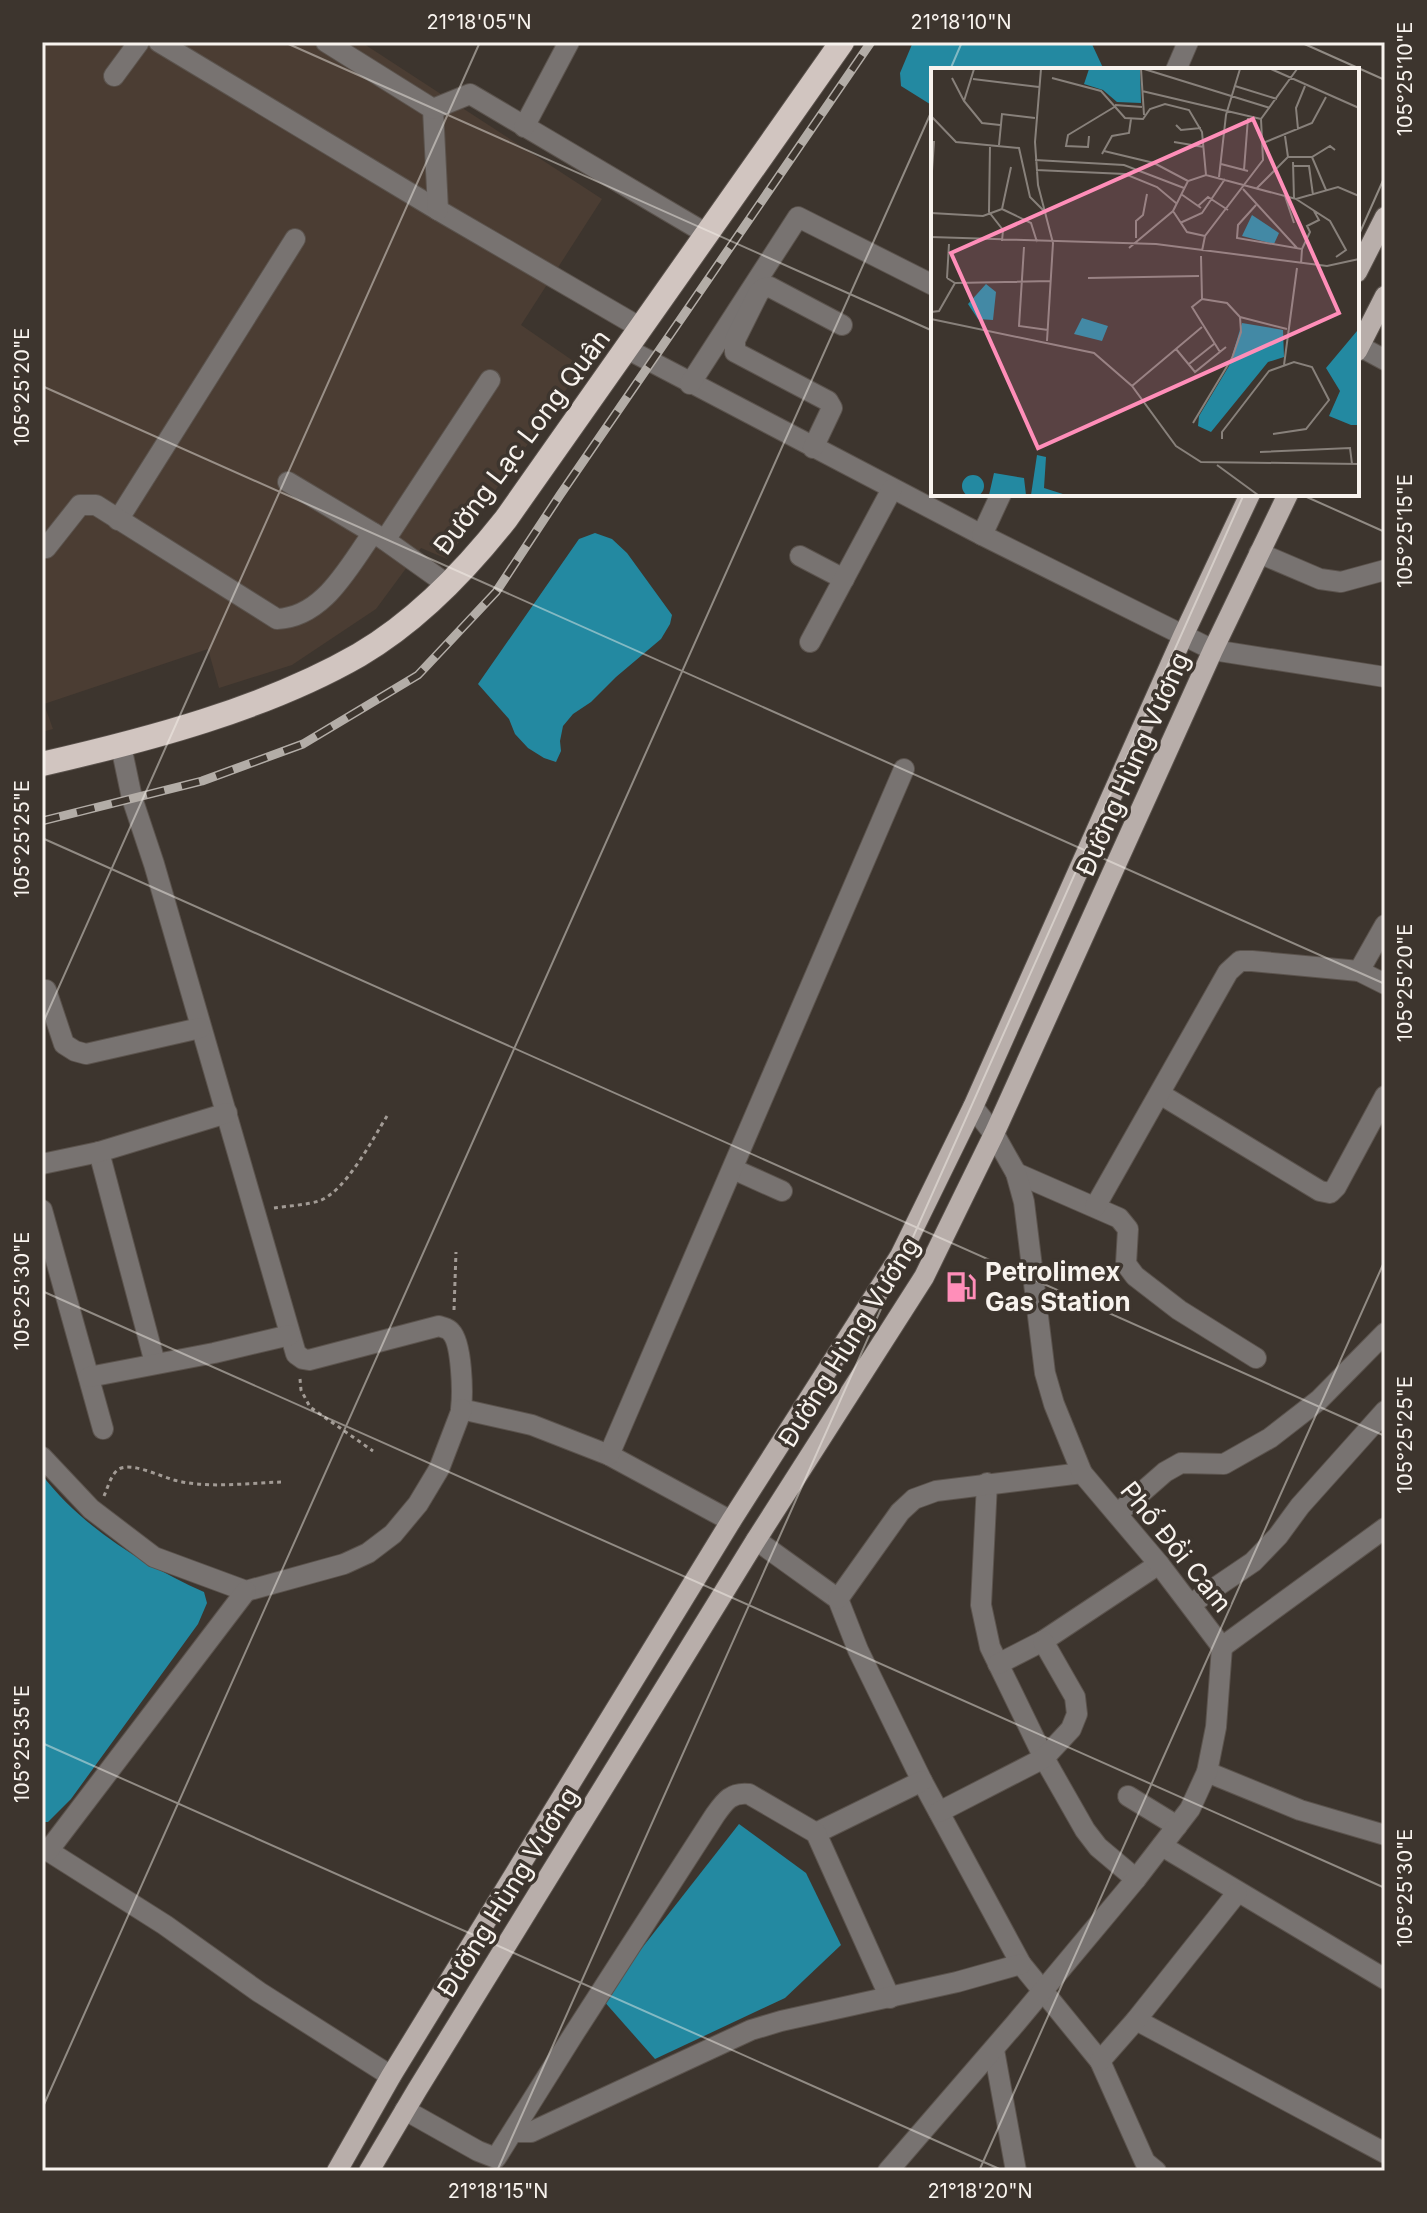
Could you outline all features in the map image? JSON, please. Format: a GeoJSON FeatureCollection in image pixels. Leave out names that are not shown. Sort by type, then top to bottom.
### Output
{"type":"FeatureCollection","features":[{"type":"Feature","properties":{"kind":"highway","name":"Đường Lạc Long Quân"},"geometry":{"type":"LineString","coordinates":[[42,764],[121,746],[269,699],[360,654],[427,604],[480,551],[506,519],[842,42]]}},
{"type":"Feature","properties":{"kind":"main road"},"geometry":{"type":"LineString","coordinates":[[1359,268],[1385,217]]}},
{"type":"Feature","properties":{"kind":"main road"},"geometry":{"type":"LineString","coordinates":[[1359,346],[1385,296]]}},
{"type":"Feature","properties":{"kind":"main road","name":"Đường Hùng Vương"},"geometry":{"type":"LineString","coordinates":[[337,2171],[391,2076],[731,1521],[900,1256],[973,1107],[1183,636],[1249,496]]}},
{"type":"Feature","properties":{"kind":"main road","name":"Đường Hùng Vương"},"geometry":{"type":"LineString","coordinates":[[369,2171],[756,1540],[924,1277],[994,1134],[1213,650],[1287,496]]}},
{"type":"Feature","properties":{"kind":"main road"},"geometry":{"type":"LineString","coordinates":[[559,1802],[585,1818]]}},
{"type":"Feature","properties":{"kind":"street"},"geometry":{"type":"LineString","coordinates":[[114,76],[139,42]]}},
{"type":"Feature","properties":{"kind":"street"},"geometry":{"type":"LineString","coordinates":[[159,42],[641,328]]}},
{"type":"Feature","properties":{"kind":"street"},"geometry":{"type":"LineString","coordinates":[[326,42],[433,109]]}},
{"type":"Feature","properties":{"kind":"street"},"geometry":{"type":"LineString","coordinates":[[524,127],[569,42]]}},
{"type":"Feature","properties":{"kind":"street"},"geometry":{"type":"LineString","coordinates":[[1177,68],[1188,42]]}},
{"type":"Feature","properties":{"kind":"street"},"geometry":{"type":"LineString","coordinates":[[433,109],[470,94],[707,234]]}},
{"type":"Feature","properties":{"kind":"street"},"geometry":{"type":"LineString","coordinates":[[433,109],[438,210]]}},
{"type":"Feature","properties":{"kind":"street"},"geometry":{"type":"LineString","coordinates":[[690,384],[798,217],[931,284]]}},
{"type":"Feature","properties":{"kind":"street"},"geometry":{"type":"LineString","coordinates":[[118,520],[295,239]]}},
{"type":"Feature","properties":{"kind":"street"},"geometry":{"type":"LineString","coordinates":[[813,448],[832,408],[828,401],[735,352],[735,340],[759,292],[770,287],[842,325]]}},
{"type":"Feature","properties":{"kind":"street"},"geometry":{"type":"LineString","coordinates":[[1359,348],[1385,360]]}},
{"type":"Feature","properties":{"kind":"street"},"geometry":{"type":"LineString","coordinates":[[627,349],[892,489],[1213,650],[1385,677]]}},
{"type":"Feature","properties":{"kind":"street"},"geometry":{"type":"LineString","coordinates":[[46,548],[80,505],[96,505],[277,619],[290,619],[321,601],[333,590],[379,536],[490,380]]}},
{"type":"Feature","properties":{"kind":"street"},"geometry":{"type":"LineString","coordinates":[[288,482],[379,536],[448,585]]}},
{"type":"Feature","properties":{"kind":"street"},"geometry":{"type":"LineString","coordinates":[[810,642],[892,489]]}},
{"type":"Feature","properties":{"kind":"street"},"geometry":{"type":"LineString","coordinates":[[982,535],[1000,496]]}},
{"type":"Feature","properties":{"kind":"street"},"geometry":{"type":"LineString","coordinates":[[1259,553],[1320,579],[1341,582],[1385,570]]}},
{"type":"Feature","properties":{"kind":"street"},"geometry":{"type":"LineString","coordinates":[[800,556],[844,579]]}},
{"type":"Feature","properties":{"kind":"street"},"geometry":{"type":"LineString","coordinates":[[42,1457],[98,1515],[154,1557],[246,1591],[344,1564],[368,1553],[393,1534],[418,1504],[439,1469],[462,1409],[463,1389],[458,1356],[449,1329],[439,1326],[309,1360],[296,1354],[154,864],[132,798],[121,746]]}},
{"type":"Feature","properties":{"kind":"street"},"geometry":{"type":"LineString","coordinates":[[609,1455],[904,769]]}},
{"type":"Feature","properties":{"kind":"street"},"geometry":{"type":"LineString","coordinates":[[1359,971],[1385,925]]}},
{"type":"Feature","properties":{"kind":"street"},"geometry":{"type":"LineString","coordinates":[[1095,1207],[1228,972],[1240,961],[1359,971],[1385,984]]}},
{"type":"Feature","properties":{"kind":"street"},"geometry":{"type":"LineString","coordinates":[[46,990],[64,1044],[86,1054],[200,1028]]}},
{"type":"Feature","properties":{"kind":"street"},"geometry":{"type":"LineString","coordinates":[[1160,1094],[1320,1191],[1330,1193],[1385,1096]]}},
{"type":"Feature","properties":{"kind":"street","name":"Phố Đồi Cam"},"geometry":{"type":"LineString","coordinates":[[888,2171],[994,2050],[1190,1809],[1207,1772],[1216,1727],[1222,1647],[1159,1564],[1082,1473],[1045,1373],[1024,1202],[1016,1173],[994,1134],[973,1107]]}},
{"type":"Feature","properties":{"kind":"street"},"geometry":{"type":"LineString","coordinates":[[42,1164],[99,1152],[227,1113]]}},
{"type":"Feature","properties":{"kind":"street"},"geometry":{"type":"LineString","coordinates":[[99,1152],[155,1363]]}},
{"type":"Feature","properties":{"kind":"street"},"geometry":{"type":"LineString","coordinates":[[733,1169],[782,1191]]}},
{"type":"Feature","properties":{"kind":"street"},"geometry":{"type":"LineString","coordinates":[[1016,1173],[1119,1218],[1128,1229],[1126,1264],[1135,1276],[1179,1310],[1256,1358]]}},
{"type":"Feature","properties":{"kind":"street"},"geometry":{"type":"LineString","coordinates":[[42,1210],[103,1429]]}},
{"type":"Feature","properties":{"kind":"street"},"geometry":{"type":"LineString","coordinates":[[1117,1514],[1165,1472],[1181,1463],[1224,1464],[1270,1438],[1319,1400],[1385,1333]]}},
{"type":"Feature","properties":{"kind":"street"},"geometry":{"type":"LineString","coordinates":[[89,1377],[290,1335]]}},
{"type":"Feature","properties":{"kind":"street"},"geometry":{"type":"LineString","coordinates":[[462,1409],[532,1425],[609,1455],[731,1521]]}},
{"type":"Feature","properties":{"kind":"street"},"geometry":{"type":"LineString","coordinates":[[1191,1604],[1253,1562],[1385,1411]]}},
{"type":"Feature","properties":{"kind":"street"},"geometry":{"type":"LineString","coordinates":[[838,1599],[900,1512],[914,1499],[936,1491],[987,1483],[1082,1473]]}},
{"type":"Feature","properties":{"kind":"street"},"geometry":{"type":"LineString","coordinates":[[987,1483],[981,1605],[990,1647],[1044,1758],[1085,1830],[1098,1847],[1136,1879]]}},
{"type":"Feature","properties":{"kind":"street"},"geometry":{"type":"LineString","coordinates":[[1222,1647],[1385,1528]]}},
{"type":"Feature","properties":{"kind":"street"},"geometry":{"type":"LineString","coordinates":[[756,1540],[838,1599],[858,1650],[922,1781],[1021,1964],[1100,2061],[1145,2162],[1156,2171]]}},
{"type":"Feature","properties":{"kind":"street"},"geometry":{"type":"LineString","coordinates":[[998,1664],[1043,1641],[1159,1564]]}},
{"type":"Feature","properties":{"kind":"street"},"geometry":{"type":"LineString","coordinates":[[246,1591],[45,1849],[391,2076]]}},
{"type":"Feature","properties":{"kind":"street"},"geometry":{"type":"LineString","coordinates":[[939,1812],[1044,1758],[1071,1729],[1077,1714],[1075,1697],[1043,1641]]}},
{"type":"Feature","properties":{"kind":"street"},"geometry":{"type":"LineString","coordinates":[[1207,1772],[1300,1810],[1385,1835]]}},
{"type":"Feature","properties":{"kind":"street"},"geometry":{"type":"LineString","coordinates":[[816,1833],[922,1781]]}},
{"type":"Feature","properties":{"kind":"street"},"geometry":{"type":"LineString","coordinates":[[405,2110],[501,2165],[514,2132],[575,2032],[727,1798],[739,1793],[749,1794],[816,1833],[890,1998]]}},
{"type":"Feature","properties":{"kind":"street"},"geometry":{"type":"LineString","coordinates":[[1128,1796],[1177,1826]]}},
{"type":"Feature","properties":{"kind":"street"},"geometry":{"type":"LineString","coordinates":[[1162,1846],[1385,1979]]}},
{"type":"Feature","properties":{"kind":"street"},"geometry":{"type":"LineString","coordinates":[[1100,2061],[1237,1893]]}},
{"type":"Feature","properties":{"kind":"street"},"geometry":{"type":"LineString","coordinates":[[514,2132],[531,2132],[751,2030],[1021,1964]]}},
{"type":"Feature","properties":{"kind":"street"},"geometry":{"type":"LineString","coordinates":[[1136,2020],[1385,2153]]}},
{"type":"Feature","properties":{"kind":"street"},"geometry":{"type":"LineString","coordinates":[[994,2050],[1016,2171]]}},
{"type":"Feature","properties":{"kind":"path"},"geometry":{"type":"LineString","coordinates":[[255,1211],[319,1201],[332,1193],[360,1160],[387,1116]]}},
{"type":"Feature","properties":{"kind":"path"},"geometry":{"type":"LineString","coordinates":[[449,1329],[455,1302],[456,1252]]}},
{"type":"Feature","properties":{"kind":"path"},"geometry":{"type":"LineString","coordinates":[[303,1359],[299,1375],[301,1390],[310,1407],[373,1451]]}},
{"type":"Feature","properties":{"kind":"path"},"geometry":{"type":"LineString","coordinates":[[98,1515],[110,1480],[118,1469],[130,1466],[177,1481],[209,1485],[281,1482]]}},
{"type":"Feature","properties":{"kind":"shaded area"},"geometry":{"type":"Polygon","coordinates":[[[42,42],[361,42],[602,199],[521,325],[582,367],[447,559],[421,548],[376,609],[292,665],[219,688],[208,649],[44,704],[53,729],[42,732],[42,42]]]}},
{"type":"Feature","properties":{"kind":"water"},"geometry":{"type":"Polygon","coordinates":[[[913,42],[1091,42],[1103,68],[931,68],[931,105],[901,86],[900,73],[913,42]]]}},
{"type":"Feature","properties":{"kind":"water"},"geometry":{"type":"Polygon","coordinates":[[[595,533],[612,539],[627,553],[672,615],[661,639],[563,726],[561,751],[556,762],[528,748],[515,734],[509,719],[478,684],[579,539],[595,533]]]}},
{"type":"Feature","properties":{"kind":"water"},"geometry":{"type":"Polygon","coordinates":[[[42,1475],[95,1528],[159,1570],[204,1592],[207,1603],[198,1624],[71,1799],[48,1822],[42,1822],[42,1475]]]}},
{"type":"Feature","properties":{"kind":"water"},"geometry":{"type":"Polygon","coordinates":[[[739,1824],[806,1873],[841,1945],[785,1998],[655,2059],[602,1999],[739,1824]]]}},
{"type":"Feature","properties":{"kind":"railway"},"geometry":{"type":"LineString","coordinates":[[42,821],[202,781],[303,744],[418,675],[496,592],[871,42]]}},
{"type":"Feature","properties":{"kind":"place","name":"Petrolimex Gas Station"},"geometry":{"type":"Point","coordinates":[961,1287]}}]}
